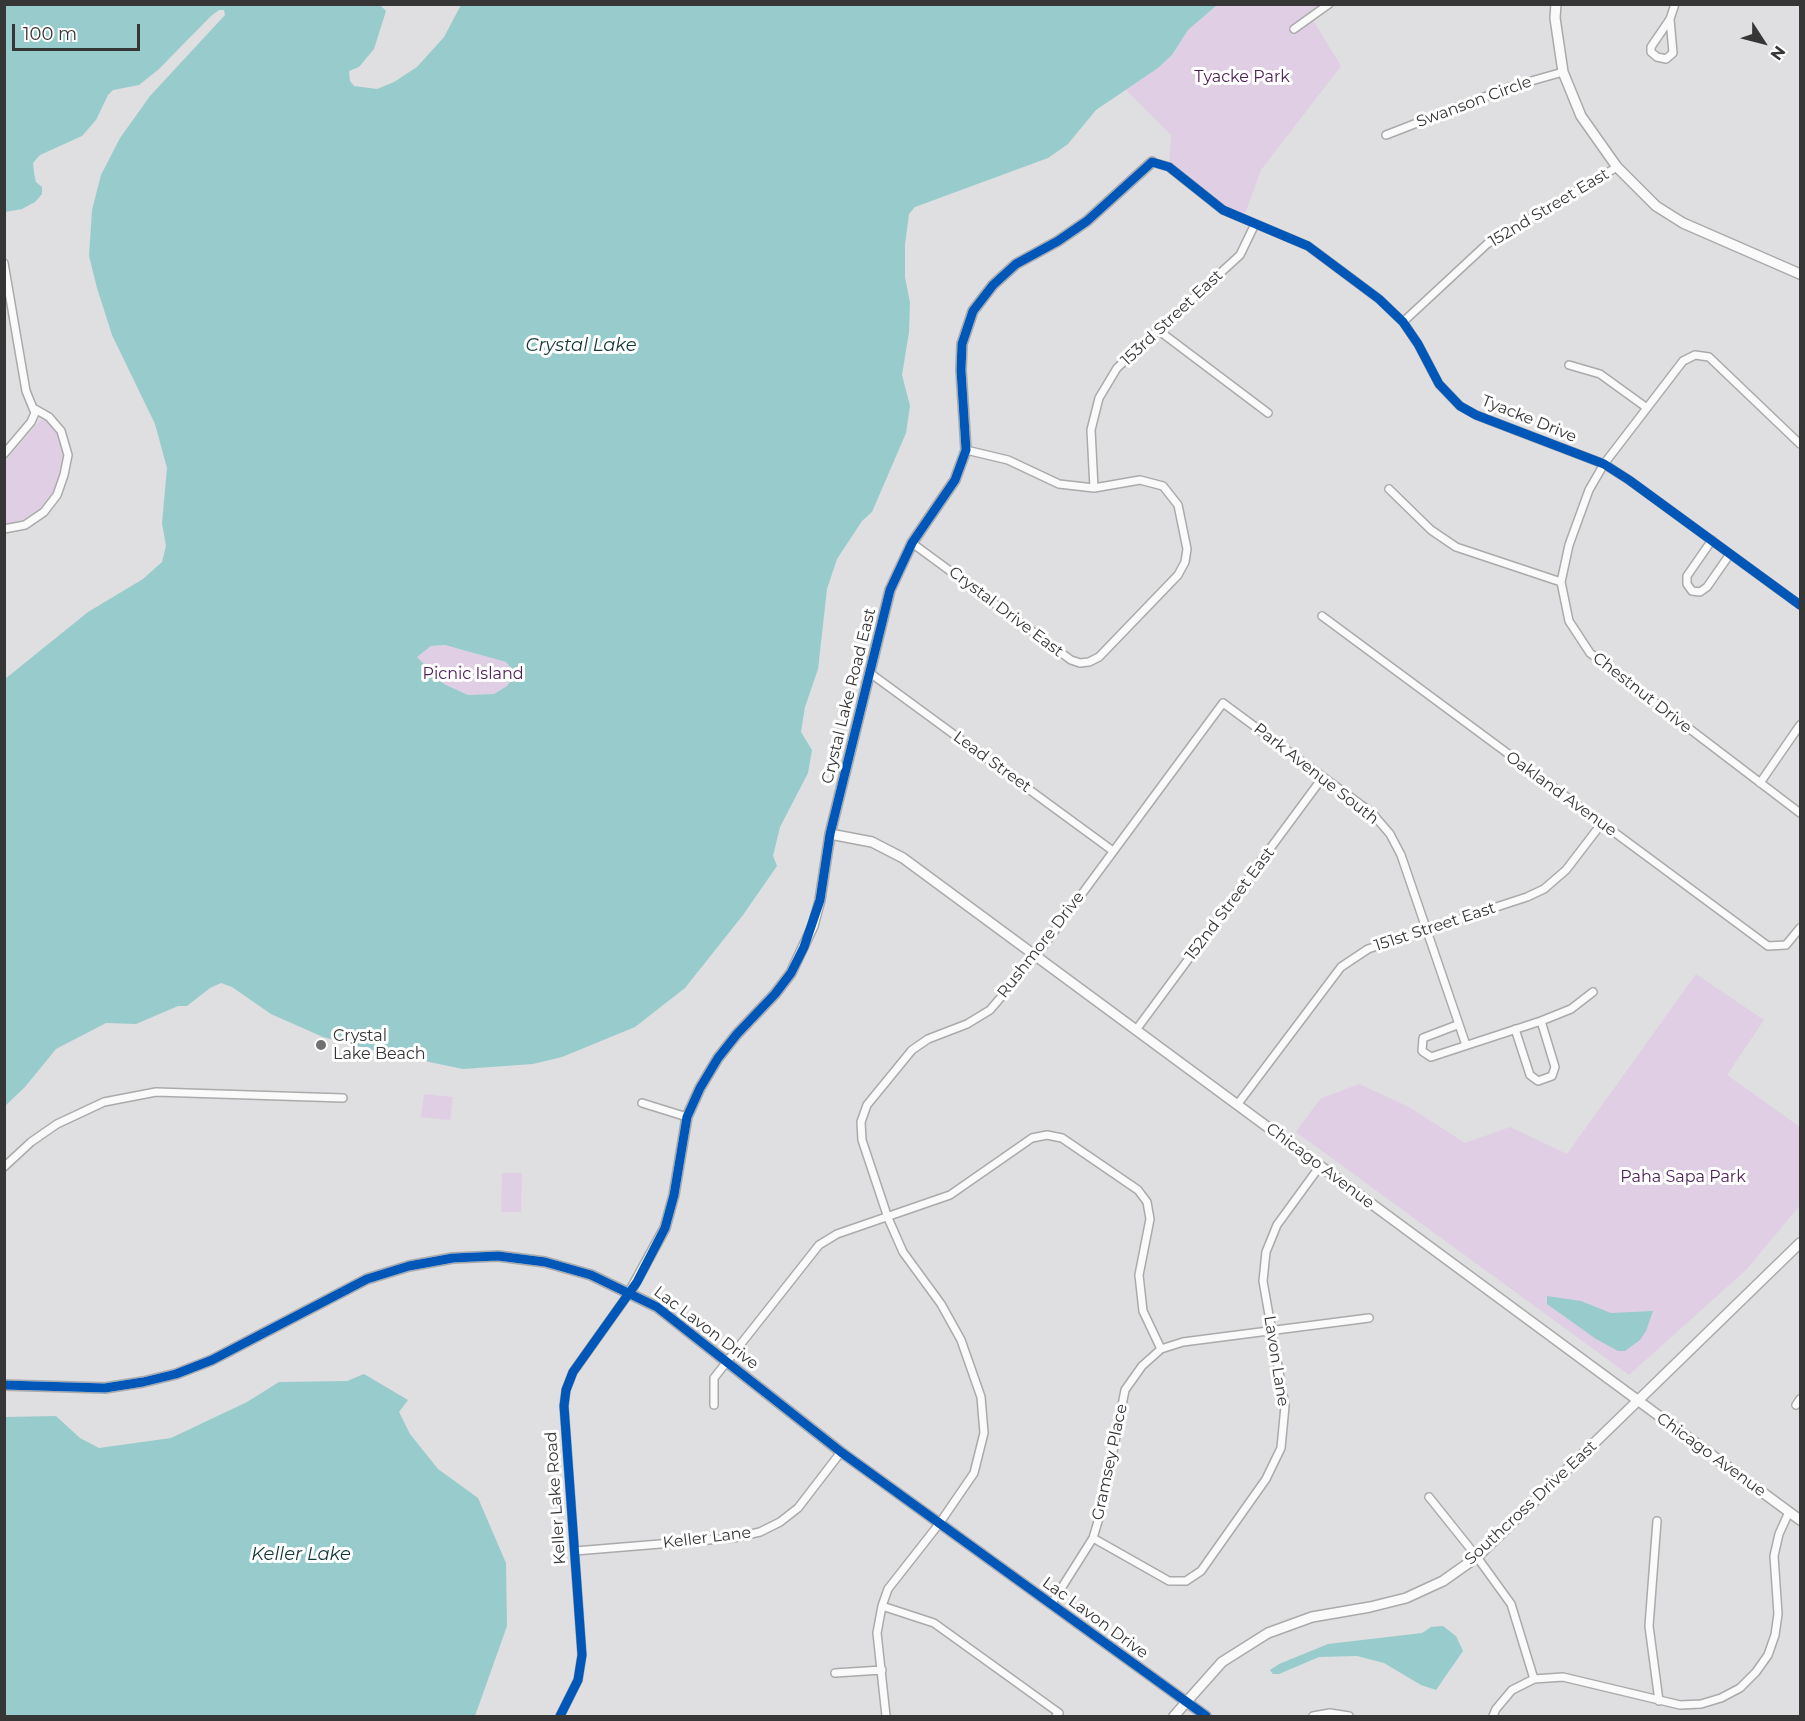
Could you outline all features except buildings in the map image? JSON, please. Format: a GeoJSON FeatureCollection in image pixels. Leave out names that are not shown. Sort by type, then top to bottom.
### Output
{"type":"FeatureCollection","features":[{"type":"Feature","properties":{"kind":"street"},"geometry":{"type":"LineString","coordinates":[[1294,29],[1329,4]]}},
{"type":"Feature","properties":{"kind":"street"},"geometry":{"type":"LineString","coordinates":[[1556,4],[1555,18],[1563,72],[1581,116],[1617,167],[1656,206],[1683,223],[1800,274]]}},
{"type":"Feature","properties":{"kind":"street"},"geometry":{"type":"LineString","coordinates":[[1670,19],[1673,53],[1666,59],[1657,57],[1651,52],[1651,46],[1670,19],[1675,4]]}},
{"type":"Feature","properties":{"kind":"street","name":"Swanson Circle"},"geometry":{"type":"LineString","coordinates":[[1386,135],[1510,87],[1563,72]]}},
{"type":"Feature","properties":{"kind":"street","name":"Tyacke Drive"},"geometry":{"type":"LineString","coordinates":[[1152,162],[1169,167],[1223,210],[1308,246],[1379,298],[1403,322],[1418,344],[1439,384],[1460,405],[1476,415],[1604,464],[1800,605]]}},
{"type":"Feature","properties":{"kind":"street","name":"Crystal Lake Road East"},"geometry":{"type":"LineString","coordinates":[[630,1292],[665,1228],[674,1195],[687,1117],[718,1058],[775,994],[791,973],[804,947],[820,900],[830,834],[890,590],[912,543],[955,480],[966,450],[960,370],[962,344],[973,311],[993,285],[1016,264],[1058,241],[1087,221],[1152,162]]}},
{"type":"Feature","properties":{"kind":"street","name":"152nd Street East"},"geometry":{"type":"LineString","coordinates":[[1403,322],[1487,244],[1617,167]]}},
{"type":"Feature","properties":{"kind":"street","name":"153rd Street East"},"geometry":{"type":"LineString","coordinates":[[1094,488],[1092,430],[1099,398],[1117,368],[1240,255],[1255,224]]}},
{"type":"Feature","properties":{"kind":"street"},"geometry":{"type":"LineString","coordinates":[[4,263],[26,391],[34,409],[57,424],[64,437],[68,455],[63,481],[54,501],[44,512],[25,525],[4,529]]}},
{"type":"Feature","properties":{"kind":"street"},"geometry":{"type":"LineString","coordinates":[[1158,330],[1268,413]]}},
{"type":"Feature","properties":{"kind":"street","name":"Chestnut Drive"},"geometry":{"type":"LineString","coordinates":[[1800,444],[1709,357],[1695,355],[1683,361],[1604,464],[1589,490],[1569,545],[1561,582],[1569,621],[1590,653],[1800,813]]}},
{"type":"Feature","properties":{"kind":"street"},"geometry":{"type":"LineString","coordinates":[[1569,365],[1600,374],[1647,408]]}},
{"type":"Feature","properties":{"kind":"street"},"geometry":{"type":"LineString","coordinates":[[4,454],[31,422],[34,409]]}},
{"type":"Feature","properties":{"kind":"street"},"geometry":{"type":"LineString","coordinates":[[966,450],[1008,460],[1059,484],[1094,488]]}},
{"type":"Feature","properties":{"kind":"street","name":"Crystal Drive East"},"geometry":{"type":"LineString","coordinates":[[912,543],[1071,660],[1089,663],[1103,652],[1178,575],[1185,562],[1187,549],[1178,505],[1163,486],[1140,480],[1094,488]]}},
{"type":"Feature","properties":{"kind":"street"},"geometry":{"type":"LineString","coordinates":[[1389,489],[1431,530],[1456,547],[1561,582]]}},
{"type":"Feature","properties":{"kind":"street"},"geometry":{"type":"LineString","coordinates":[[1712,540],[1687,576],[1687,584],[1692,591],[1700,592],[1707,587],[1730,554]]}},
{"type":"Feature","properties":{"kind":"street","name":"Oakland Avenue"},"geometry":{"type":"LineString","coordinates":[[1322,616],[1768,946],[1786,945],[1800,928]]}},
{"type":"Feature","properties":{"kind":"street","name":"Lead Street"},"geometry":{"type":"LineString","coordinates":[[870,673],[1113,851]]}},
{"type":"Feature","properties":{"kind":"street","name":"Rushmore Drive"},"geometry":{"type":"LineString","coordinates":[[886,1716],[877,1633],[882,1606],[888,1589],[939,1524],[974,1473],[984,1433],[981,1397],[961,1340],[942,1305],[903,1252],[888,1218],[862,1140],[861,1122],[867,1105],[912,1050],[928,1039],[966,1024],[990,1010],[1036,956],[1223,703]]}},
{"type":"Feature","properties":{"kind":"street","name":"Park Avenue South"},"geometry":{"type":"LineString","coordinates":[[1223,703],[1372,813],[1390,834],[1401,855],[1457,1025],[1466,1045]]}},
{"type":"Feature","properties":{"kind":"street"},"geometry":{"type":"LineString","coordinates":[[1760,783],[1800,725]]}},
{"type":"Feature","properties":{"kind":"street","name":"152nd Street East"},"geometry":{"type":"LineString","coordinates":[[1136,1030],[1323,777]]}},
{"type":"Feature","properties":{"kind":"street","name":"151st Street East"},"geometry":{"type":"LineString","coordinates":[[1237,1105],[1341,967],[1368,949],[1527,897],[1544,889],[1566,870],[1602,824]]}},
{"type":"Feature","properties":{"kind":"street","name":"Chicago Avenue"},"geometry":{"type":"LineString","coordinates":[[830,834],[872,842],[903,858],[1800,1520]]}},
{"type":"Feature","properties":{"kind":"street"},"geometry":{"type":"LineString","coordinates":[[1457,1025],[1423,1038],[1422,1051],[1431,1057],[1541,1021],[1571,1009],[1593,992]]}},
{"type":"Feature","properties":{"kind":"street"},"geometry":{"type":"LineString","coordinates":[[1515,1029],[1530,1075],[1538,1081],[1552,1076],[1555,1067],[1541,1021]]}},
{"type":"Feature","properties":{"kind":"street"},"geometry":{"type":"LineString","coordinates":[[4,1167],[31,1142],[57,1124],[115,1100],[156,1092],[343,1098]]}},
{"type":"Feature","properties":{"kind":"street"},"geometry":{"type":"LineString","coordinates":[[642,1103],[687,1117]]}},
{"type":"Feature","properties":{"kind":"street"},"geometry":{"type":"LineString","coordinates":[[714,1405],[714,1378],[819,1245],[837,1234],[950,1195],[1032,1138],[1047,1135],[1062,1138],[1138,1190],[1147,1202],[1150,1219],[1139,1275],[1143,1311],[1161,1349]]}},
{"type":"Feature","properties":{"kind":"street","name":"Lavon Lane"},"geometry":{"type":"LineString","coordinates":[[1093,1538],[1169,1581],[1186,1581],[1201,1571],[1266,1479],[1281,1448],[1285,1406],[1263,1281],[1266,1251],[1277,1226],[1320,1166]]}},
{"type":"Feature","properties":{"kind":"street","name":"Southcross Drive East"},"geometry":{"type":"LineString","coordinates":[[1174,1716],[1222,1662],[1268,1633],[1312,1617],[1406,1598],[1443,1581],[1477,1557],[1800,1243]]}},
{"type":"Feature","properties":{"kind":"street","name":"Lac Lavon Drive"},"geometry":{"type":"LineString","coordinates":[[4,1385],[105,1388],[176,1374],[212,1360],[367,1279],[409,1266],[453,1258],[498,1256],[544,1262],[591,1275],[630,1292],[680,1323],[841,1452],[1206,1716]]}},
{"type":"Feature","properties":{"kind":"street","name":"Keller Lake Road"},"geometry":{"type":"LineString","coordinates":[[560,1716],[578,1680],[582,1655],[564,1406],[566,1390],[573,1372],[630,1292]]}},
{"type":"Feature","properties":{"kind":"street","name":"Gramsey Place"},"geometry":{"type":"LineString","coordinates":[[1053,1606],[1052,1602],[1093,1538],[1102,1508],[1125,1390],[1142,1365],[1161,1349],[1183,1342],[1369,1318]]}},
{"type":"Feature","properties":{"kind":"street","name":"Keller Lane"},"geometry":{"type":"LineString","coordinates":[[575,1551],[733,1538],[760,1532],[798,1508],[841,1452]]}},
{"type":"Feature","properties":{"kind":"street"},"geometry":{"type":"LineString","coordinates":[[1429,1497],[1511,1604],[1534,1679]]}},
{"type":"Feature","properties":{"kind":"street"},"geometry":{"type":"LineString","coordinates":[[1493,1716],[1512,1690],[1534,1679],[1563,1677],[1659,1701],[1690,1704],[1721,1698],[1740,1688],[1756,1672],[1768,1655],[1775,1635],[1778,1614],[1773,1556],[1779,1534],[1789,1512]]}},
{"type":"Feature","properties":{"kind":"street"},"geometry":{"type":"LineString","coordinates":[[1657,1521],[1649,1626],[1659,1701]]}},
{"type":"Feature","properties":{"kind":"street"},"geometry":{"type":"LineString","coordinates":[[882,1606],[934,1623],[1059,1713],[1056,1716]]}},
{"type":"Feature","properties":{"kind":"street"},"geometry":{"type":"LineString","coordinates":[[835,1673],[882,1670]]}},
{"type":"Feature","properties":{"kind":"street"},"geometry":{"type":"LineString","coordinates":[[1313,1716],[1330,1713],[1349,1716]]}},
{"type":"Feature","properties":{"kind":"green space","name":"Tyacke Park"},"geometry":{"type":"Polygon","coordinates":[[[1217,5],[1329,5],[1311,17],[1341,66],[1261,170],[1243,219],[1223,210],[1169,167],[1171,135],[1125,89],[1158,68],[1172,55],[1188,30],[1217,5]]]}},
{"type":"Feature","properties":{"kind":"green space"},"geometry":{"type":"Polygon","coordinates":[[[41,419],[47,419],[59,435],[64,449],[61,473],[51,499],[43,508],[33,517],[5,525],[5,462],[41,419]]]}},
{"type":"Feature","properties":{"kind":"green space","name":"Picnic Island"},"geometry":{"type":"Polygon","coordinates":[[[445,645],[506,662],[512,669],[512,678],[507,686],[494,694],[468,695],[444,684],[417,657],[431,646],[445,645]]]}},
{"type":"Feature","properties":{"kind":"green space","name":"Paha Sapa Park"},"geometry":{"type":"Polygon","coordinates":[[[1696,974],[1764,1020],[1727,1075],[1800,1127],[1800,1205],[1746,1270],[1629,1375],[1296,1132],[1320,1099],[1359,1084],[1409,1107],[1465,1143],[1510,1127],[1567,1154],[1696,974]]]}},
{"type":"Feature","properties":{"kind":"green space"},"geometry":{"type":"Polygon","coordinates":[[[424,1094],[453,1097],[450,1120],[421,1117],[424,1094]]]}},
{"type":"Feature","properties":{"kind":"green space"},"geometry":{"type":"Polygon","coordinates":[[[502,1173],[522,1173],[521,1212],[501,1212],[502,1173]]]}},
{"type":"Feature","properties":{"kind":"water","name":"Crystal Lake"},"geometry":{"type":"Polygon","coordinates":[[[5,4],[380,5],[386,11],[374,49],[359,67],[349,71],[350,81],[354,86],[377,89],[394,82],[417,67],[444,37],[461,5],[1217,5],[1188,30],[1172,55],[1158,68],[1096,110],[1068,144],[1048,158],[915,207],[909,214],[905,245],[905,277],[910,303],[909,332],[902,375],[910,406],[906,433],[872,512],[862,521],[837,559],[827,589],[818,669],[805,707],[801,732],[812,750],[808,773],[780,827],[773,856],[777,866],[743,915],[685,988],[635,1027],[562,1057],[533,1064],[463,1069],[376,1051],[323,1037],[271,1014],[232,987],[221,983],[210,988],[187,1006],[178,1006],[136,1024],[106,1023],[56,1049],[25,1087],[5,1106],[5,679],[88,612],[143,579],[162,562],[166,546],[162,523],[167,468],[155,424],[112,335],[97,288],[89,256],[92,210],[101,175],[120,138],[150,96],[225,15],[224,10],[219,10],[211,16],[158,70],[139,85],[113,90],[108,95],[96,120],[82,136],[40,155],[33,163],[36,182],[42,187],[42,194],[35,202],[22,209],[5,212],[5,4]],[[445,645],[431,646],[417,657],[444,684],[468,695],[494,694],[507,686],[512,679],[512,669],[506,662],[445,645]]]}},
{"type":"Feature","properties":{"kind":"water"},"geometry":{"type":"Polygon","coordinates":[[[1547,1296],[1581,1301],[1611,1313],[1653,1311],[1640,1340],[1625,1351],[1618,1351],[1596,1339],[1547,1304],[1547,1296]]]}},
{"type":"Feature","properties":{"kind":"water","name":"Keller Lake"},"geometry":{"type":"Polygon","coordinates":[[[364,1374],[408,1400],[399,1412],[410,1434],[438,1469],[478,1498],[506,1563],[507,1626],[475,1716],[5,1716],[5,1417],[56,1416],[80,1438],[99,1448],[171,1438],[247,1402],[279,1382],[347,1381],[364,1374]]]}},
{"type":"Feature","properties":{"kind":"water"},"geometry":{"type":"Polygon","coordinates":[[[1443,1626],[1456,1636],[1463,1651],[1436,1690],[1421,1685],[1384,1663],[1357,1656],[1319,1657],[1279,1674],[1273,1674],[1270,1670],[1328,1644],[1422,1633],[1431,1627],[1443,1626]]]}},
{"type":"Feature","properties":{"kind":"cycle path"},"geometry":{"type":"LineString","coordinates":[[560,1716],[578,1680],[582,1655],[564,1406],[566,1390],[573,1372],[637,1282],[665,1228],[674,1195],[687,1117],[700,1088],[718,1058],[791,973],[804,947],[820,900],[830,834],[890,590],[912,543],[955,480],[966,450],[961,370],[962,344],[973,311],[993,285],[1016,264],[1058,241],[1087,221],[1152,162],[1169,167],[1223,210],[1308,246],[1379,299],[1403,322],[1418,344],[1439,384],[1460,406],[1476,415],[1604,464],[1800,605]]}},
{"type":"Feature","properties":{"kind":"cycle path"},"geometry":{"type":"LineString","coordinates":[[4,1385],[105,1388],[143,1382],[176,1374],[212,1360],[367,1279],[409,1266],[453,1258],[498,1256],[545,1262],[591,1275],[657,1307],[841,1452],[1206,1716]]}},
{"type":"Feature","properties":{"kind":"place","name":"Crystal Lake Beach"},"geometry":{"type":"Point","coordinates":[321,1045]}}]}
